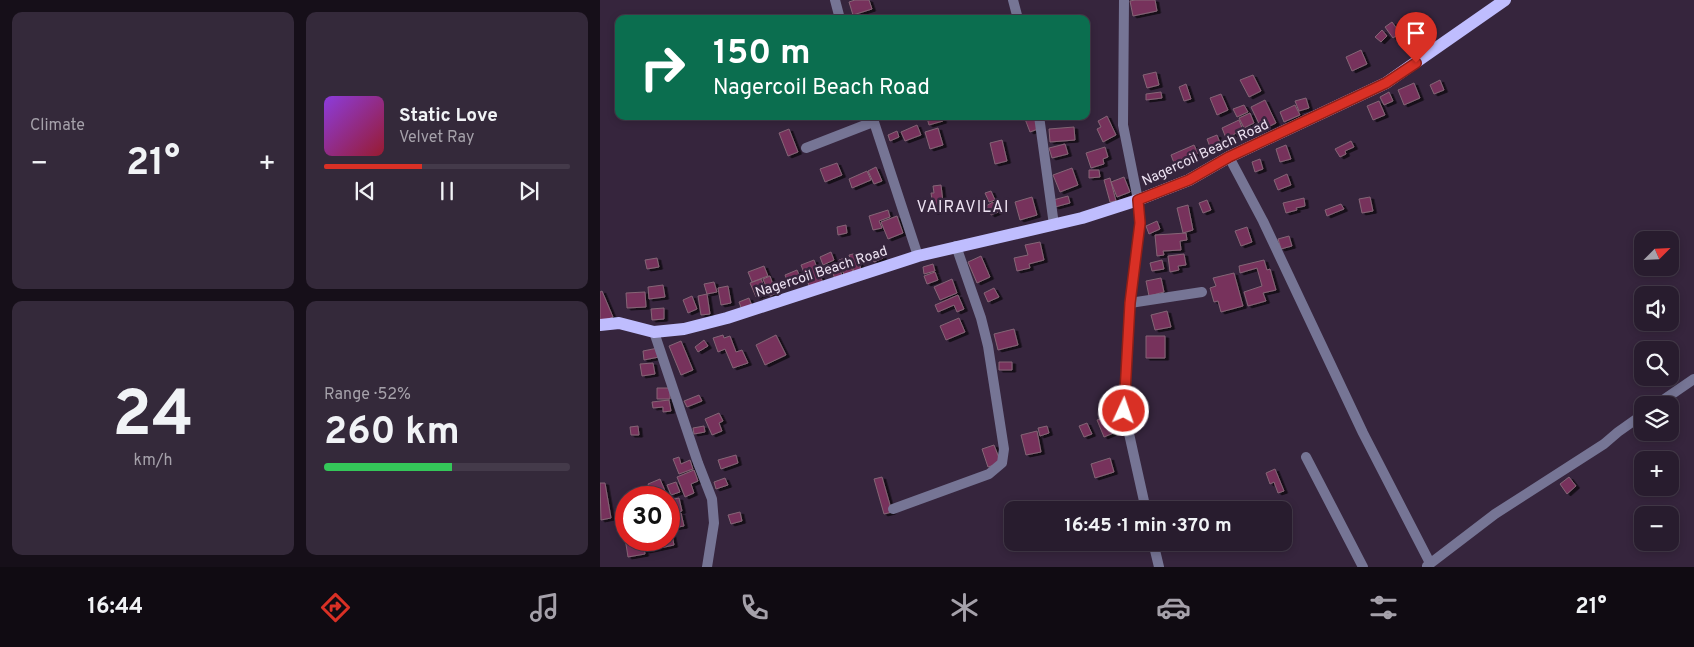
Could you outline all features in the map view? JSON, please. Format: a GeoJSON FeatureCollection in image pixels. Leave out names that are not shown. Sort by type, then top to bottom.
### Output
{"type":"FeatureCollection","features":[{"type":"Feature","properties":{"kind":"main road","name":"Nagercoil Beach Road"},"geometry":{"type":"LineString","coordinates":[[600,325],[619,323],[654,332],[684,329],[727,318],[918,256],[1082,218],[1138,200],[1189,180],[1229,157],[1386,83],[1505,0]]}},
{"type":"Feature","properties":{"kind":"street"},"geometry":{"type":"LineString","coordinates":[[835,0],[839,15]]}},
{"type":"Feature","properties":{"kind":"street"},"geometry":{"type":"LineString","coordinates":[[1013,0],[1017,15]]}},
{"type":"Feature","properties":{"kind":"street"},"geometry":{"type":"LineString","coordinates":[[1124,0],[1123,125],[1138,200],[1140,223],[1130,303],[1124,411],[1144,501]]}},
{"type":"Feature","properties":{"kind":"street"},"geometry":{"type":"LineString","coordinates":[[806,148],[870,120]]}},
{"type":"Feature","properties":{"kind":"street"},"geometry":{"type":"LineString","coordinates":[[872,120],[918,256]]}},
{"type":"Feature","properties":{"kind":"street"},"geometry":{"type":"LineString","coordinates":[[1040,120],[1054,225]]}},
{"type":"Feature","properties":{"kind":"street"},"geometry":{"type":"LineString","coordinates":[[1229,157],[1263,221],[1363,433],[1428,565],[1495,514],[1604,444],[1634,421]]}},
{"type":"Feature","properties":{"kind":"street"},"geometry":{"type":"LineString","coordinates":[[893,509],[989,474],[1002,463],[1004,449],[988,346],[981,318],[956,246]]}},
{"type":"Feature","properties":{"kind":"street"},"geometry":{"type":"LineString","coordinates":[[1130,303],[1202,292]]}},
{"type":"Feature","properties":{"kind":"street"},"geometry":{"type":"LineString","coordinates":[[654,332],[712,500],[714,522],[707,567]]}},
{"type":"Feature","properties":{"kind":"street"},"geometry":{"type":"LineString","coordinates":[[1669,396],[1694,379]]}},
{"type":"Feature","properties":{"kind":"street"},"geometry":{"type":"LineString","coordinates":[[1306,457],[1363,567]]}},
{"type":"Feature","properties":{"kind":"street"},"geometry":{"type":"LineString","coordinates":[[1155,551],[1159,567]]}},
{"type":"Feature","properties":{"kind":"building"},"geometry":{"type":"Polygon","coordinates":[[[869,0],[872,9],[853,15],[849,2],[869,0]]]}},
{"type":"Feature","properties":{"kind":"building"},"geometry":{"type":"Polygon","coordinates":[[[1155,0],[1157,11],[1133,16],[1130,1],[1155,0]]]}},
{"type":"Feature","properties":{"kind":"building"},"geometry":{"type":"Polygon","coordinates":[[[1392,22],[1400,33],[1393,38],[1385,27],[1392,22]]]}},
{"type":"Feature","properties":{"kind":"building"},"geometry":{"type":"Polygon","coordinates":[[[1382,30],[1387,36],[1381,42],[1375,37],[1382,30]]]}},
{"type":"Feature","properties":{"kind":"building"},"geometry":{"type":"Polygon","coordinates":[[[1361,50],[1367,64],[1352,71],[1346,57],[1361,50]]]}},
{"type":"Feature","properties":{"kind":"building"},"geometry":{"type":"Polygon","coordinates":[[[1156,72],[1159,85],[1147,88],[1143,75],[1156,72]]]}},
{"type":"Feature","properties":{"kind":"building"},"geometry":{"type":"Polygon","coordinates":[[[1253,75],[1261,91],[1249,97],[1240,80],[1253,75]]]}},
{"type":"Feature","properties":{"kind":"building"},"geometry":{"type":"Polygon","coordinates":[[[1440,80],[1444,90],[1434,94],[1430,85],[1440,80]]]}},
{"type":"Feature","properties":{"kind":"building"},"geometry":{"type":"Polygon","coordinates":[[[1414,83],[1420,98],[1404,105],[1398,90],[1414,83]]]}},
{"type":"Feature","properties":{"kind":"building"},"geometry":{"type":"Polygon","coordinates":[[[1186,84],[1191,99],[1184,101],[1179,87],[1186,84]]]}},
{"type":"Feature","properties":{"kind":"building"},"geometry":{"type":"Polygon","coordinates":[[[1161,92],[1162,98],[1146,100],[1146,94],[1161,92]]]}},
{"type":"Feature","properties":{"kind":"building"},"geometry":{"type":"Polygon","coordinates":[[[1389,92],[1393,101],[1384,105],[1380,97],[1389,92]]]}},
{"type":"Feature","properties":{"kind":"building"},"geometry":{"type":"Polygon","coordinates":[[[1221,94],[1228,110],[1217,115],[1210,98],[1221,94]]]}},
{"type":"Feature","properties":{"kind":"building"},"geometry":{"type":"Polygon","coordinates":[[[1306,98],[1309,108],[1299,111],[1295,101],[1306,98]]]}},
{"type":"Feature","properties":{"kind":"building"},"geometry":{"type":"Polygon","coordinates":[[[1265,100],[1276,123],[1262,130],[1251,107],[1265,100]]]}},
{"type":"Feature","properties":{"kind":"building"},"geometry":{"type":"Polygon","coordinates":[[[1379,101],[1385,115],[1373,120],[1367,106],[1379,101]]]}},
{"type":"Feature","properties":{"kind":"building"},"geometry":{"type":"Polygon","coordinates":[[[1244,105],[1248,112],[1237,117],[1233,109],[1244,105]]]}},
{"type":"Feature","properties":{"kind":"building"},"geometry":{"type":"Polygon","coordinates":[[[1295,105],[1300,115],[1284,122],[1280,112],[1295,105]]]}},
{"type":"Feature","properties":{"kind":"building"},"geometry":{"type":"Polygon","coordinates":[[[1250,113],[1254,123],[1244,128],[1239,118],[1250,113]]]}},
{"type":"Feature","properties":{"kind":"building"},"geometry":{"type":"Polygon","coordinates":[[[1107,116],[1116,135],[1103,142],[1097,129],[1101,127],[1098,121],[1107,116]]]}},
{"type":"Feature","properties":{"kind":"building"},"geometry":{"type":"Polygon","coordinates":[[[928,120],[943,120],[943,121],[929,125],[928,120]]]}},
{"type":"Feature","properties":{"kind":"building"},"geometry":{"type":"Polygon","coordinates":[[[1025,120],[1035,120],[1038,129],[1030,132],[1025,120]]]}},
{"type":"Feature","properties":{"kind":"building"},"geometry":{"type":"Polygon","coordinates":[[[1239,120],[1243,130],[1226,138],[1222,128],[1239,120]]]}},
{"type":"Feature","properties":{"kind":"building"},"geometry":{"type":"Polygon","coordinates":[[[917,125],[921,135],[905,141],[901,132],[917,125]]]}},
{"type":"Feature","properties":{"kind":"building"},"geometry":{"type":"Polygon","coordinates":[[[1074,127],[1075,140],[1050,142],[1049,129],[1074,127]]]}},
{"type":"Feature","properties":{"kind":"building"},"geometry":{"type":"Polygon","coordinates":[[[938,128],[943,145],[930,149],[925,132],[938,128]]]}},
{"type":"Feature","properties":{"kind":"building"},"geometry":{"type":"Polygon","coordinates":[[[789,129],[798,152],[788,156],[779,133],[789,129]]]}},
{"type":"Feature","properties":{"kind":"building"},"geometry":{"type":"Polygon","coordinates":[[[897,131],[899,137],[890,141],[888,135],[897,131]]]}},
{"type":"Feature","properties":{"kind":"building"},"geometry":{"type":"Polygon","coordinates":[[[1217,135],[1222,148],[1212,152],[1207,139],[1217,135]]]}},
{"type":"Feature","properties":{"kind":"building"},"geometry":{"type":"Polygon","coordinates":[[[1002,140],[1007,161],[995,164],[990,143],[1002,140]]]}},
{"type":"Feature","properties":{"kind":"building"},"geometry":{"type":"Polygon","coordinates":[[[1351,141],[1354,147],[1345,151],[1346,154],[1340,157],[1335,149],[1351,141]]]}},
{"type":"Feature","properties":{"kind":"building"},"geometry":{"type":"Polygon","coordinates":[[[1065,144],[1068,154],[1052,158],[1049,148],[1065,144]]]}},
{"type":"Feature","properties":{"kind":"building"},"geometry":{"type":"Polygon","coordinates":[[[1194,145],[1198,153],[1174,163],[1171,155],[1194,145]]]}},
{"type":"Feature","properties":{"kind":"building"},"geometry":{"type":"Polygon","coordinates":[[[1286,145],[1291,159],[1280,162],[1276,149],[1286,145]]]}},
{"type":"Feature","properties":{"kind":"building"},"geometry":{"type":"Polygon","coordinates":[[[1105,147],[1108,157],[1103,159],[1104,164],[1091,168],[1086,153],[1105,147]]]}},
{"type":"Feature","properties":{"kind":"building"},"geometry":{"type":"Polygon","coordinates":[[[1260,159],[1263,169],[1255,172],[1252,162],[1260,159]]]}},
{"type":"Feature","properties":{"kind":"building"},"geometry":{"type":"Polygon","coordinates":[[[837,163],[842,175],[825,182],[820,169],[837,163]]]}},
{"type":"Feature","properties":{"kind":"building"},"geometry":{"type":"Polygon","coordinates":[[[876,167],[882,181],[874,184],[868,171],[876,167]]]}},
{"type":"Feature","properties":{"kind":"building"},"geometry":{"type":"Polygon","coordinates":[[[1072,168],[1078,185],[1060,192],[1053,175],[1072,168]]]}},
{"type":"Feature","properties":{"kind":"building"},"geometry":{"type":"Polygon","coordinates":[[[1089,170],[1099,170],[1100,177],[1089,178],[1089,170]]]}},
{"type":"Feature","properties":{"kind":"building"},"geometry":{"type":"Polygon","coordinates":[[[867,171],[871,180],[852,188],[849,179],[867,171]]]}},
{"type":"Feature","properties":{"kind":"building"},"geometry":{"type":"Polygon","coordinates":[[[1287,174],[1291,185],[1278,190],[1274,180],[1287,174]]]}},
{"type":"Feature","properties":{"kind":"building"},"geometry":{"type":"Polygon","coordinates":[[[1124,177],[1130,192],[1117,197],[1111,182],[1124,177]]]}},
{"type":"Feature","properties":{"kind":"building"},"geometry":{"type":"Polygon","coordinates":[[[1110,178],[1116,201],[1110,202],[1104,180],[1110,178]]]}},
{"type":"Feature","properties":{"kind":"building"},"geometry":{"type":"Polygon","coordinates":[[[941,185],[944,211],[934,212],[931,193],[934,193],[933,186],[941,185]]]}},
{"type":"Feature","properties":{"kind":"building"},"geometry":{"type":"Polygon","coordinates":[[[991,191],[995,200],[989,202],[985,193],[991,191]]]}},
{"type":"Feature","properties":{"kind":"building"},"geometry":{"type":"Polygon","coordinates":[[[1068,196],[1070,203],[1055,207],[1053,200],[1068,196]]]}},
{"type":"Feature","properties":{"kind":"building"},"geometry":{"type":"Polygon","coordinates":[[[1032,197],[1037,215],[1020,220],[1015,202],[1032,197]]]}},
{"type":"Feature","properties":{"kind":"building"},"geometry":{"type":"Polygon","coordinates":[[[1370,197],[1373,211],[1362,213],[1359,199],[1370,197]]]}},
{"type":"Feature","properties":{"kind":"building"},"geometry":{"type":"Polygon","coordinates":[[[1304,198],[1305,206],[1286,213],[1283,203],[1304,198]]]}},
{"type":"Feature","properties":{"kind":"building"},"geometry":{"type":"Polygon","coordinates":[[[1207,200],[1211,210],[1203,213],[1199,203],[1207,200]]]}},
{"type":"Feature","properties":{"kind":"building"},"geometry":{"type":"Polygon","coordinates":[[[993,202],[998,212],[991,215],[986,206],[993,202]]]}},
{"type":"Feature","properties":{"kind":"building"},"geometry":{"type":"Polygon","coordinates":[[[1341,204],[1344,209],[1327,216],[1325,210],[1341,204]]]}},
{"type":"Feature","properties":{"kind":"building"},"geometry":{"type":"Polygon","coordinates":[[[1188,205],[1193,230],[1183,233],[1177,208],[1188,205]]]}},
{"type":"Feature","properties":{"kind":"building"},"geometry":{"type":"Polygon","coordinates":[[[888,210],[890,217],[879,221],[882,228],[873,230],[869,216],[888,210]]]}},
{"type":"Feature","properties":{"kind":"building"},"geometry":{"type":"Polygon","coordinates":[[[897,216],[903,233],[888,239],[881,222],[897,216]]]}},
{"type":"Feature","properties":{"kind":"building"},"geometry":{"type":"Polygon","coordinates":[[[1157,221],[1160,229],[1149,234],[1146,226],[1157,221]]]}},
{"type":"Feature","properties":{"kind":"building"},"geometry":{"type":"Polygon","coordinates":[[[846,225],[847,233],[838,235],[837,227],[846,225]]]}},
{"type":"Feature","properties":{"kind":"building"},"geometry":{"type":"Polygon","coordinates":[[[1247,227],[1252,242],[1241,246],[1235,231],[1247,227]]]}},
{"type":"Feature","properties":{"kind":"building"},"geometry":{"type":"Polygon","coordinates":[[[1186,233],[1187,240],[1180,241],[1181,250],[1163,251],[1164,255],[1157,256],[1155,235],[1186,233]]]}},
{"type":"Feature","properties":{"kind":"building"},"geometry":{"type":"Polygon","coordinates":[[[1289,236],[1292,246],[1281,249],[1278,239],[1289,236]]]}},
{"type":"Feature","properties":{"kind":"building"},"geometry":{"type":"Polygon","coordinates":[[[1040,242],[1044,260],[1029,264],[1030,268],[1017,271],[1014,258],[1028,255],[1025,245],[1040,242]]]}},
{"type":"Feature","properties":{"kind":"building"},"geometry":{"type":"Polygon","coordinates":[[[880,250],[883,258],[874,262],[871,254],[880,250]]]}},
{"type":"Feature","properties":{"kind":"building"},"geometry":{"type":"Polygon","coordinates":[[[831,252],[834,260],[823,265],[820,257],[831,252]]]}},
{"type":"Feature","properties":{"kind":"building"},"geometry":{"type":"Polygon","coordinates":[[[857,253],[861,270],[854,272],[849,255],[857,253]]]}},
{"type":"Feature","properties":{"kind":"building"},"geometry":{"type":"Polygon","coordinates":[[[1184,254],[1186,265],[1178,266],[1179,270],[1170,272],[1168,256],[1184,254]]]}},
{"type":"Feature","properties":{"kind":"building"},"geometry":{"type":"Polygon","coordinates":[[[981,256],[990,277],[977,283],[968,262],[981,256]]]}},
{"type":"Feature","properties":{"kind":"building"},"geometry":{"type":"Polygon","coordinates":[[[848,257],[853,272],[844,275],[839,260],[848,257]]]}},
{"type":"Feature","properties":{"kind":"building"},"geometry":{"type":"Polygon","coordinates":[[[657,258],[659,267],[647,269],[645,260],[657,258]]]}},
{"type":"Feature","properties":{"kind":"building"},"geometry":{"type":"Polygon","coordinates":[[[814,260],[823,283],[810,288],[801,265],[814,260]]]}},
{"type":"Feature","properties":{"kind":"building"},"geometry":{"type":"Polygon","coordinates":[[[1162,260],[1164,269],[1152,271],[1150,263],[1162,260]]]}},
{"type":"Feature","properties":{"kind":"building"},"geometry":{"type":"Polygon","coordinates":[[[1264,260],[1267,270],[1270,269],[1276,290],[1263,293],[1266,301],[1248,306],[1244,292],[1262,286],[1257,268],[1240,273],[1239,266],[1264,260]]]}},
{"type":"Feature","properties":{"kind":"building"},"geometry":{"type":"Polygon","coordinates":[[[838,263],[842,276],[835,279],[830,266],[838,263]]]}},
{"type":"Feature","properties":{"kind":"building"},"geometry":{"type":"Polygon","coordinates":[[[933,264],[935,271],[924,274],[923,267],[933,264]]]}},
{"type":"Feature","properties":{"kind":"building"},"geometry":{"type":"Polygon","coordinates":[[[764,266],[768,276],[752,282],[748,272],[764,266]]]}},
{"type":"Feature","properties":{"kind":"building"},"geometry":{"type":"Polygon","coordinates":[[[797,270],[801,279],[789,285],[785,275],[797,270]]]}},
{"type":"Feature","properties":{"kind":"building"},"geometry":{"type":"Polygon","coordinates":[[[935,272],[938,280],[927,284],[924,276],[935,272]]]}},
{"type":"Feature","properties":{"kind":"building"},"geometry":{"type":"Polygon","coordinates":[[[1234,273],[1243,306],[1221,312],[1218,301],[1214,302],[1210,288],[1216,286],[1213,278],[1234,273]]]}},
{"type":"Feature","properties":{"kind":"building"},"geometry":{"type":"Polygon","coordinates":[[[770,276],[776,293],[770,296],[763,279],[770,276]]]}},
{"type":"Feature","properties":{"kind":"building"},"geometry":{"type":"Polygon","coordinates":[[[1161,278],[1164,292],[1149,296],[1146,281],[1161,278]]]}},
{"type":"Feature","properties":{"kind":"building"},"geometry":{"type":"Polygon","coordinates":[[[761,279],[767,293],[756,297],[750,283],[761,279]]]}},
{"type":"Feature","properties":{"kind":"building"},"geometry":{"type":"Polygon","coordinates":[[[952,279],[957,293],[940,300],[934,287],[952,279]]]}},
{"type":"Feature","properties":{"kind":"building"},"geometry":{"type":"Polygon","coordinates":[[[714,282],[717,292],[707,294],[704,284],[714,282]]]}},
{"type":"Feature","properties":{"kind":"building"},"geometry":{"type":"Polygon","coordinates":[[[663,285],[665,297],[649,299],[648,287],[663,285]]]}},
{"type":"Feature","properties":{"kind":"building"},"geometry":{"type":"Polygon","coordinates":[[[728,286],[731,303],[721,305],[718,288],[728,286]]]}},
{"type":"Feature","properties":{"kind":"building"},"geometry":{"type":"Polygon","coordinates":[[[994,288],[999,297],[988,302],[984,293],[994,288]]]}},
{"type":"Feature","properties":{"kind":"building"},"geometry":{"type":"Polygon","coordinates":[[[602,291],[613,317],[600,322],[600,292],[602,291]]]}},
{"type":"Feature","properties":{"kind":"building"},"geometry":{"type":"Polygon","coordinates":[[[645,292],[646,307],[627,308],[626,293],[645,292]]]}},
{"type":"Feature","properties":{"kind":"building"},"geometry":{"type":"Polygon","coordinates":[[[707,294],[710,314],[701,315],[698,296],[707,294]]]}},
{"type":"Feature","properties":{"kind":"building"},"geometry":{"type":"Polygon","coordinates":[[[958,295],[964,309],[957,312],[954,305],[938,312],[935,305],[958,295]]]}},
{"type":"Feature","properties":{"kind":"building"},"geometry":{"type":"Polygon","coordinates":[[[692,296],[697,309],[688,313],[683,300],[692,296]]]}},
{"type":"Feature","properties":{"kind":"building"},"geometry":{"type":"Polygon","coordinates":[[[749,298],[752,306],[742,310],[739,302],[749,298]]]}},
{"type":"Feature","properties":{"kind":"building"},"geometry":{"type":"Polygon","coordinates":[[[664,308],[664,319],[652,320],[651,309],[664,308]]]}},
{"type":"Feature","properties":{"kind":"building"},"geometry":{"type":"Polygon","coordinates":[[[1167,311],[1171,327],[1155,330],[1151,315],[1167,311]]]}},
{"type":"Feature","properties":{"kind":"building"},"geometry":{"type":"Polygon","coordinates":[[[959,318],[965,332],[946,340],[940,326],[959,318]]]}},
{"type":"Feature","properties":{"kind":"building"},"geometry":{"type":"Polygon","coordinates":[[[1014,329],[1018,345],[998,350],[994,334],[1014,329]]]}},
{"type":"Feature","properties":{"kind":"building"},"geometry":{"type":"Polygon","coordinates":[[[723,335],[724,338],[730,336],[736,352],[742,350],[748,363],[733,368],[725,349],[718,352],[713,338],[723,335]]]}},
{"type":"Feature","properties":{"kind":"building"},"geometry":{"type":"Polygon","coordinates":[[[776,335],[786,355],[765,365],[756,345],[776,335]]]}},
{"type":"Feature","properties":{"kind":"building"},"geometry":{"type":"Polygon","coordinates":[[[1146,336],[1165,336],[1165,358],[1146,358],[1146,336]]]}},
{"type":"Feature","properties":{"kind":"building"},"geometry":{"type":"Polygon","coordinates":[[[704,340],[708,346],[698,352],[695,347],[704,340]]]}},
{"type":"Feature","properties":{"kind":"building"},"geometry":{"type":"Polygon","coordinates":[[[681,341],[693,370],[681,375],[669,346],[681,341]]]}},
{"type":"Feature","properties":{"kind":"building"},"geometry":{"type":"Polygon","coordinates":[[[658,348],[659,357],[644,360],[643,351],[658,348]]]}},
{"type":"Feature","properties":{"kind":"building"},"geometry":{"type":"Polygon","coordinates":[[[999,362],[1012,362],[1012,370],[999,370],[999,362]]]}},
{"type":"Feature","properties":{"kind":"building"},"geometry":{"type":"Polygon","coordinates":[[[653,363],[655,374],[642,376],[640,364],[653,363]]]}},
{"type":"Feature","properties":{"kind":"building"},"geometry":{"type":"Polygon","coordinates":[[[657,388],[670,388],[670,399],[657,399],[657,388]]]}},
{"type":"Feature","properties":{"kind":"building"},"geometry":{"type":"Polygon","coordinates":[[[699,395],[702,401],[687,407],[684,401],[699,395]]]}},
{"type":"Feature","properties":{"kind":"building"},"geometry":{"type":"Polygon","coordinates":[[[669,400],[671,411],[663,412],[663,407],[653,408],[652,402],[669,400]]]}},
{"type":"Feature","properties":{"kind":"building"},"geometry":{"type":"Polygon","coordinates":[[[719,413],[723,421],[719,423],[722,431],[712,435],[705,419],[719,413]]]}},
{"type":"Feature","properties":{"kind":"building"},"geometry":{"type":"Polygon","coordinates":[[[1116,413],[1123,429],[1104,437],[1097,420],[1116,413]]]}},
{"type":"Feature","properties":{"kind":"building"},"geometry":{"type":"Polygon","coordinates":[[[1087,423],[1092,434],[1084,437],[1079,426],[1087,423]]]}},
{"type":"Feature","properties":{"kind":"building"},"geometry":{"type":"Polygon","coordinates":[[[638,426],[639,435],[631,435],[630,427],[638,426]]]}},
{"type":"Feature","properties":{"kind":"building"},"geometry":{"type":"Polygon","coordinates":[[[704,426],[705,432],[694,434],[693,428],[704,426]]]}},
{"type":"Feature","properties":{"kind":"building"},"geometry":{"type":"Polygon","coordinates":[[[1047,426],[1049,433],[1040,436],[1038,428],[1047,426]]]}},
{"type":"Feature","properties":{"kind":"building"},"geometry":{"type":"Polygon","coordinates":[[[1037,431],[1041,452],[1026,455],[1021,435],[1037,431]]]}},
{"type":"Feature","properties":{"kind":"building"},"geometry":{"type":"Polygon","coordinates":[[[994,445],[1001,463],[988,467],[982,449],[994,445]]]}},
{"type":"Feature","properties":{"kind":"building"},"geometry":{"type":"Polygon","coordinates":[[[736,455],[738,463],[721,469],[718,460],[736,455]]]}},
{"type":"Feature","properties":{"kind":"building"},"geometry":{"type":"Polygon","coordinates":[[[679,457],[681,464],[690,460],[693,469],[679,474],[673,459],[679,457]]]}},
{"type":"Feature","properties":{"kind":"building"},"geometry":{"type":"Polygon","coordinates":[[[1110,458],[1114,472],[1095,478],[1091,464],[1110,458]]]}},
{"type":"Feature","properties":{"kind":"building"},"geometry":{"type":"Polygon","coordinates":[[[1275,469],[1284,491],[1278,493],[1274,482],[1270,484],[1266,473],[1275,469]]]}},
{"type":"Feature","properties":{"kind":"building"},"geometry":{"type":"Polygon","coordinates":[[[694,470],[698,481],[691,484],[694,493],[685,497],[677,477],[694,470]]]}},
{"type":"Feature","properties":{"kind":"building"},"geometry":{"type":"Polygon","coordinates":[[[882,477],[892,512],[884,514],[874,479],[882,477]]]}},
{"type":"Feature","properties":{"kind":"building"},"geometry":{"type":"Polygon","coordinates":[[[1569,477],[1576,486],[1567,494],[1560,484],[1569,477]]]}},
{"type":"Feature","properties":{"kind":"building"},"geometry":{"type":"Polygon","coordinates":[[[725,478],[728,485],[716,489],[714,482],[725,478]]]}},
{"type":"Feature","properties":{"kind":"building"},"geometry":{"type":"Polygon","coordinates":[[[660,479],[663,486],[649,486],[648,484],[660,479]]]}},
{"type":"Feature","properties":{"kind":"building"},"geometry":{"type":"Polygon","coordinates":[[[676,482],[678,486],[667,486],[676,482]]]}},
{"type":"Feature","properties":{"kind":"building"},"geometry":{"type":"Polygon","coordinates":[[[600,483],[605,483],[611,518],[601,520],[600,483]]]}},
{"type":"Feature","properties":{"kind":"building"},"geometry":{"type":"Polygon","coordinates":[[[740,512],[742,521],[731,524],[728,515],[740,512]]]}},
{"type":"Feature","properties":{"kind":"building"},"geometry":{"type":"Polygon","coordinates":[[[680,513],[684,526],[680,527],[680,513]]]}},
{"type":"Feature","properties":{"kind":"building"},"geometry":{"type":"Polygon","coordinates":[[[627,551],[645,551],[645,554],[628,557],[627,551]]]}},
{"type":"Feature","properties":{"kind":"district","name":"VAIRAVILAI"},"geometry":{"type":"Point","coordinates":[963,206]}},
{"type":"Feature","properties":{"kind":"route"},"geometry":{"type":"LineString","coordinates":[[1124,411],[1130,303],[1140,223],[1138,200],[1189,180],[1229,157],[1386,83],[1416,63]]}}]}
